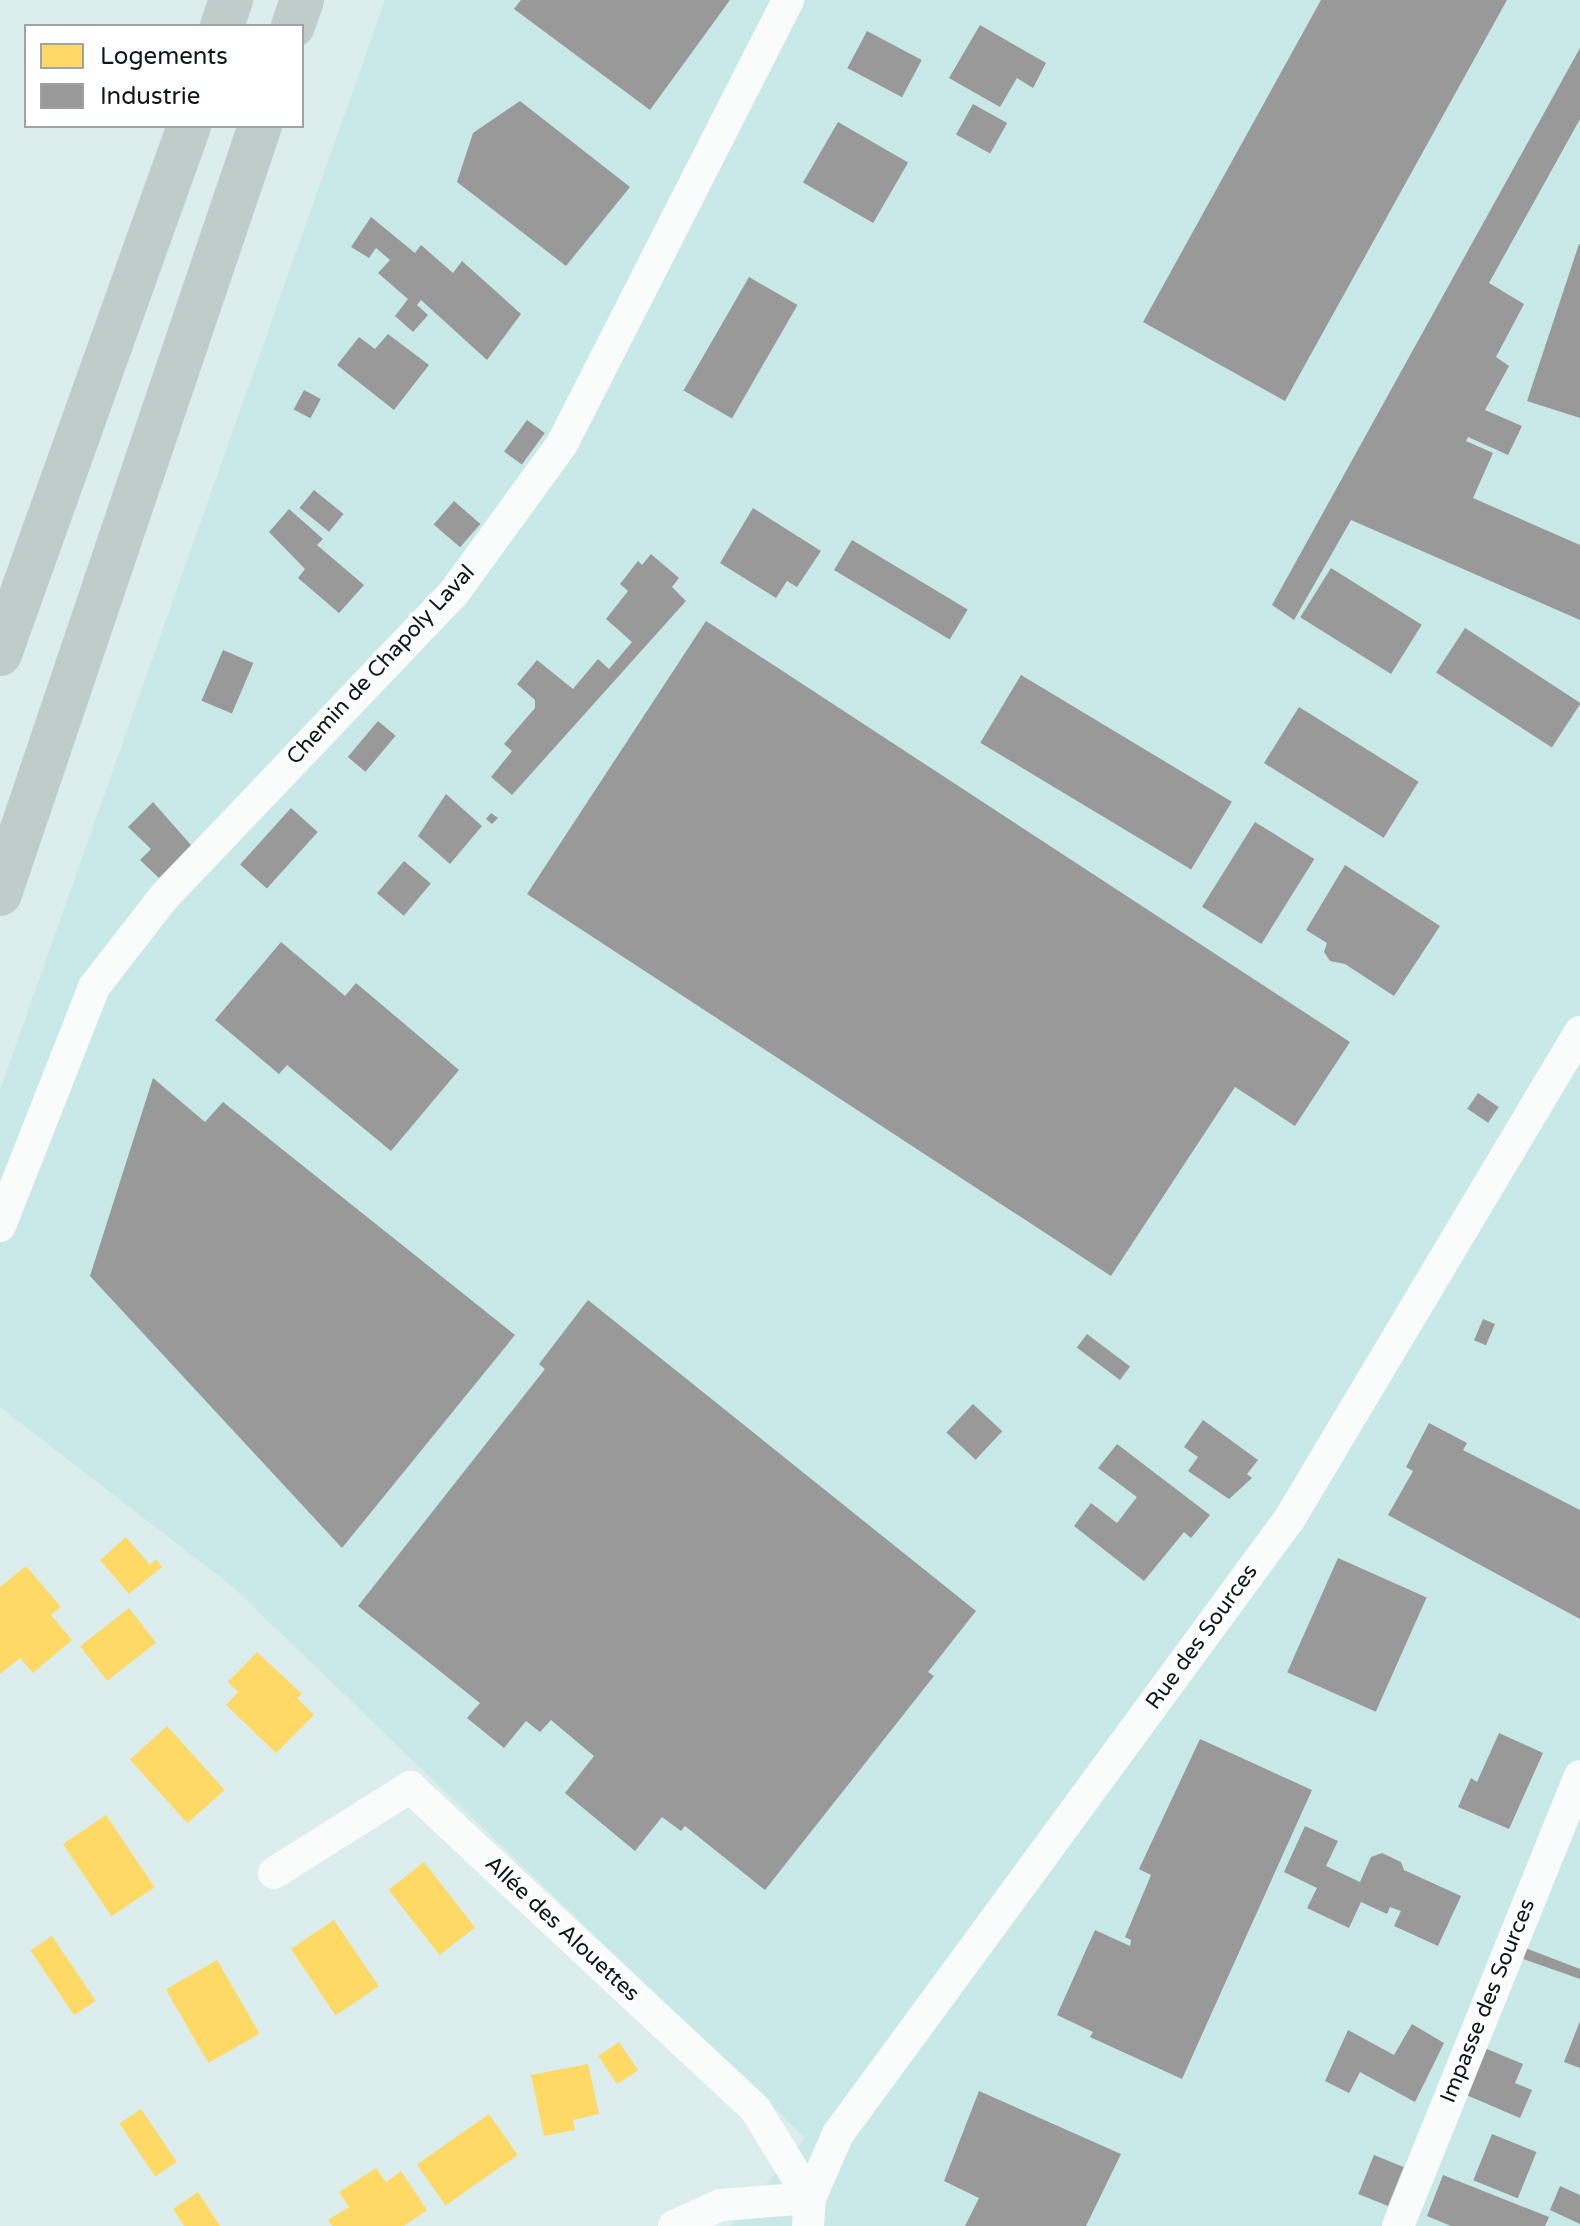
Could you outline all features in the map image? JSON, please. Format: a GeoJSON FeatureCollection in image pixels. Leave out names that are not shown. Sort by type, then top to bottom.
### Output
{"type":"FeatureCollection","features":[{"type":"Feature","properties":{"kind":"highway"},"geometry":{"type":"LineString","coordinates":[[223,24],[231,0]]}},
{"type":"Feature","properties":{"kind":"highway"},"geometry":{"type":"LineString","coordinates":[[294,24],[302,0]]}},
{"type":"Feature","properties":{"kind":"highway"},"geometry":{"type":"LineString","coordinates":[[0,654],[188,128]]}},
{"type":"Feature","properties":{"kind":"highway"},"geometry":{"type":"LineString","coordinates":[[0,894],[259,128]]}},
{"type":"Feature","properties":{"kind":"street","name":"Chemin de Chapoly Laval"},"geometry":{"type":"LineString","coordinates":[[0,1226],[94,987],[163,898],[453,594],[562,444],[788,0]]}},
{"type":"Feature","properties":{"kind":"street","name":"Rue des Sources"},"geometry":{"type":"LineString","coordinates":[[809,2212],[838,2134],[1290,1518],[1580,1032]]}},
{"type":"Feature","properties":{"kind":"street","name":"Impasse des Sources"},"geometry":{"type":"LineString","coordinates":[[1398,2226],[1580,1776]]}},
{"type":"Feature","properties":{"kind":"street","name":"Allée des Alouettes"},"geometry":{"type":"LineString","coordinates":[[274,1873],[410,1787],[756,2110],[809,2212]]}},
{"type":"Feature","properties":{"kind":"street"},"geometry":{"type":"LineString","coordinates":[[674,2226],[721,2205],[809,2212]]}},
{"type":"Feature","properties":{"kind":"shaded area"},"geometry":{"type":"Polygon","coordinates":[[[385,0],[1580,0],[1580,2226],[731,2226],[805,2138],[233,1587],[0,1407],[0,1090],[385,0]]]}},
{"type":"Feature","properties":{"kind":"building: Logements"},"geometry":{"type":"Polygon","coordinates":[[[126,1537],[150,1565],[156,1559],[162,1567],[129,1594],[100,1560],[126,1537]]]}},
{"type":"Feature","properties":{"kind":"building: Logements"},"geometry":{"type":"Polygon","coordinates":[[[26,1566],[61,1607],[51,1615],[72,1640],[33,1673],[20,1658],[0,1674],[0,1587],[26,1566]]]}},
{"type":"Feature","properties":{"kind":"building: Logements"},"geometry":{"type":"Polygon","coordinates":[[[129,1608],[156,1643],[107,1681],[80,1646],[129,1608]]]}},
{"type":"Feature","properties":{"kind":"building: Logements"},"geometry":{"type":"Polygon","coordinates":[[[257,1652],[302,1694],[297,1698],[314,1715],[276,1753],[226,1705],[238,1692],[228,1682],[257,1652]]]}},
{"type":"Feature","properties":{"kind":"building: Logements"},"geometry":{"type":"Polygon","coordinates":[[[167,1726],[225,1790],[187,1823],[130,1759],[167,1726]]]}},
{"type":"Feature","properties":{"kind":"building: Logements"},"geometry":{"type":"Polygon","coordinates":[[[106,1815],[155,1887],[112,1916],[63,1844],[106,1815]]]}},
{"type":"Feature","properties":{"kind":"building: Logements"},"geometry":{"type":"Polygon","coordinates":[[[424,1862],[475,1927],[440,1955],[389,1890],[424,1862]]]}},
{"type":"Feature","properties":{"kind":"building: Logements"},"geometry":{"type":"Polygon","coordinates":[[[334,1920],[379,1986],[336,2015],[291,1949],[334,1920]]]}},
{"type":"Feature","properties":{"kind":"building: Logements"},"geometry":{"type":"Polygon","coordinates":[[[52,1936],[96,2001],[74,2015],[30,1951],[52,1936]]]}},
{"type":"Feature","properties":{"kind":"building: Logements"},"geometry":{"type":"Polygon","coordinates":[[[217,1960],[260,2034],[208,2063],[166,1989],[217,1960]]]}},
{"type":"Feature","properties":{"kind":"building: Logements"},"geometry":{"type":"Polygon","coordinates":[[[619,2042],[638,2070],[617,2084],[598,2056],[619,2042]]]}},
{"type":"Feature","properties":{"kind":"building: Logements"},"geometry":{"type":"Polygon","coordinates":[[[588,2064],[599,2114],[573,2120],[575,2130],[544,2136],[531,2075],[588,2064]]]}},
{"type":"Feature","properties":{"kind":"building: Logements"},"geometry":{"type":"Polygon","coordinates":[[[141,2109],[177,2162],[155,2177],[119,2124],[141,2109]]]}},
{"type":"Feature","properties":{"kind":"building: Logements"},"geometry":{"type":"Polygon","coordinates":[[[489,2114],[518,2155],[446,2205],[417,2164],[489,2114]]]}},
{"type":"Feature","properties":{"kind":"building: Logements"},"geometry":{"type":"Polygon","coordinates":[[[376,2168],[386,2182],[401,2171],[427,2210],[404,2226],[332,2226],[328,2220],[349,2207],[339,2192],[376,2168]]]}},
{"type":"Feature","properties":{"kind":"building: Logements"},"geometry":{"type":"Polygon","coordinates":[[[198,2192],[220,2226],[184,2226],[173,2209],[198,2192]]]}},
{"type":"Feature","properties":{"kind":"building: Industrie"},"geometry":{"type":"Polygon","coordinates":[[[521,0],[730,0],[650,110],[514,9],[521,0]]]}},
{"type":"Feature","properties":{"kind":"building: Industrie"},"geometry":{"type":"Polygon","coordinates":[[[1321,0],[1507,0],[1285,401],[1143,322],[1321,0]]]}},
{"type":"Feature","properties":{"kind":"building: Industrie"},"geometry":{"type":"Polygon","coordinates":[[[980,25],[1046,63],[1033,88],[1017,78],[1000,107],[949,78],[980,25]]]}},
{"type":"Feature","properties":{"kind":"building: Industrie"},"geometry":{"type":"Polygon","coordinates":[[[867,31],[922,60],[902,97],[847,68],[867,31]]]}},
{"type":"Feature","properties":{"kind":"building: Industrie"},"geometry":{"type":"Polygon","coordinates":[[[1580,48],[1580,119],[1489,283],[1524,304],[1496,357],[1509,366],[1485,410],[1522,426],[1508,455],[1468,437],[1466,441],[1493,453],[1473,498],[1580,545],[1580,620],[1351,520],[1294,620],[1272,605],[1580,48]]]}},
{"type":"Feature","properties":{"kind":"building: Industrie"},"geometry":{"type":"Polygon","coordinates":[[[520,101],[630,187],[566,266],[457,182],[473,133],[520,101]]]}},
{"type":"Feature","properties":{"kind":"building: Industrie"},"geometry":{"type":"Polygon","coordinates":[[[973,104],[1007,123],[990,154],[956,135],[973,104]]]}},
{"type":"Feature","properties":{"kind":"building: Industrie"},"geometry":{"type":"Polygon","coordinates":[[[838,122],[908,162],[873,223],[803,183],[838,122]]]}},
{"type":"Feature","properties":{"kind":"building: Industrie"},"geometry":{"type":"Polygon","coordinates":[[[371,217],[415,253],[421,245],[453,273],[462,261],[521,314],[487,360],[421,300],[417,305],[428,315],[413,332],[395,316],[408,299],[378,273],[390,260],[376,248],[369,258],[351,247],[371,217]]]}},
{"type":"Feature","properties":{"kind":"building: Industrie"},"geometry":{"type":"Polygon","coordinates":[[[1580,244],[1580,418],[1527,401],[1580,244]]]}},
{"type":"Feature","properties":{"kind":"building: Industrie"},"geometry":{"type":"Polygon","coordinates":[[[749,277],[797,305],[732,418],[684,390],[749,277]]]}},
{"type":"Feature","properties":{"kind":"building: Industrie"},"geometry":{"type":"Polygon","coordinates":[[[388,334],[429,365],[394,410],[337,365],[359,337],[375,349],[388,334]]]}},
{"type":"Feature","properties":{"kind":"building: Industrie"},"geometry":{"type":"Polygon","coordinates":[[[304,390],[321,399],[310,418],[294,409],[304,390]]]}},
{"type":"Feature","properties":{"kind":"building: Industrie"},"geometry":{"type":"Polygon","coordinates":[[[527,420],[545,433],[522,464],[504,452],[527,420]]]}},
{"type":"Feature","properties":{"kind":"building: Industrie"},"geometry":{"type":"Polygon","coordinates":[[[314,490],[344,514],[329,532],[300,508],[314,490]]]}},
{"type":"Feature","properties":{"kind":"building: Industrie"},"geometry":{"type":"Polygon","coordinates":[[[454,501],[480,524],[460,547],[434,524],[454,501]]]}},
{"type":"Feature","properties":{"kind":"building: Industrie"},"geometry":{"type":"Polygon","coordinates":[[[753,508],[821,551],[797,587],[787,581],[776,598],[720,563],[753,508]]]}},
{"type":"Feature","properties":{"kind":"building: Industrie"},"geometry":{"type":"Polygon","coordinates":[[[289,509],[323,539],[317,545],[364,585],[339,613],[298,578],[305,569],[269,532],[289,509]]]}},
{"type":"Feature","properties":{"kind":"building: Industrie"},"geometry":{"type":"Polygon","coordinates":[[[852,540],[968,610],[950,640],[834,570],[852,540]]]}},
{"type":"Feature","properties":{"kind":"building: Industrie"},"geometry":{"type":"Polygon","coordinates":[[[651,554],[679,578],[672,587],[686,601],[512,795],[491,777],[512,751],[504,744],[535,708],[535,700],[517,684],[537,660],[573,689],[598,659],[609,669],[632,642],[606,619],[628,591],[620,584],[638,561],[642,565],[651,554]]]}},
{"type":"Feature","properties":{"kind":"building: Industrie"},"geometry":{"type":"Polygon","coordinates":[[[1331,568],[1422,625],[1391,674],[1300,617],[1331,568]]]}},
{"type":"Feature","properties":{"kind":"building: Industrie"},"geometry":{"type":"Polygon","coordinates":[[[706,621],[1350,1042],[1295,1126],[1235,1087],[1111,1276],[527,894],[706,621]]]}},
{"type":"Feature","properties":{"kind":"building: Industrie"},"geometry":{"type":"Polygon","coordinates":[[[1465,628],[1580,703],[1552,748],[1436,672],[1465,628]]]}},
{"type":"Feature","properties":{"kind":"building: Industrie"},"geometry":{"type":"Polygon","coordinates":[[[223,650],[253,663],[232,714],[202,701],[223,650]]]}},
{"type":"Feature","properties":{"kind":"building: Industrie"},"geometry":{"type":"Polygon","coordinates":[[[1021,675],[1232,802],[1191,869],[980,743],[1021,675]]]}},
{"type":"Feature","properties":{"kind":"building: Industrie"},"geometry":{"type":"Polygon","coordinates":[[[1299,707],[1419,782],[1384,838],[1264,763],[1299,707]]]}},
{"type":"Feature","properties":{"kind":"building: Industrie"},"geometry":{"type":"Polygon","coordinates":[[[378,721],[396,736],[365,772],[348,757],[378,721]]]}},
{"type":"Feature","properties":{"kind":"building: Industrie"},"geometry":{"type":"Polygon","coordinates":[[[446,794],[482,826],[450,864],[418,836],[446,794]]]}},
{"type":"Feature","properties":{"kind":"building: Industrie"},"geometry":{"type":"Polygon","coordinates":[[[153,802],[191,845],[159,878],[140,860],[151,849],[128,827],[153,802]]]}},
{"type":"Feature","properties":{"kind":"building: Industrie"},"geometry":{"type":"Polygon","coordinates":[[[291,808],[318,832],[267,889],[240,864],[291,808]]]}},
{"type":"Feature","properties":{"kind":"building: Industrie"},"geometry":{"type":"Polygon","coordinates":[[[491,813],[498,818],[492,824],[486,819],[491,813]]]}},
{"type":"Feature","properties":{"kind":"building: Industrie"},"geometry":{"type":"Polygon","coordinates":[[[1255,822],[1314,859],[1261,944],[1202,907],[1255,822]]]}},
{"type":"Feature","properties":{"kind":"building: Industrie"},"geometry":{"type":"Polygon","coordinates":[[[404,861],[431,883],[404,916],[377,893],[404,861]]]}},
{"type":"Feature","properties":{"kind":"building: Industrie"},"geometry":{"type":"Polygon","coordinates":[[[1345,865],[1440,926],[1394,996],[1345,964],[1330,961],[1324,952],[1327,943],[1306,930],[1345,865]]]}},
{"type":"Feature","properties":{"kind":"building: Industrie"},"geometry":{"type":"Polygon","coordinates":[[[281,942],[345,996],[356,983],[459,1070],[391,1151],[287,1065],[279,1074],[215,1020],[281,942]]]}},
{"type":"Feature","properties":{"kind":"building: Industrie"},"geometry":{"type":"Polygon","coordinates":[[[153,1078],[205,1122],[223,1102],[515,1335],[342,1548],[90,1276],[153,1078]]]}},
{"type":"Feature","properties":{"kind":"building: Industrie"},"geometry":{"type":"Polygon","coordinates":[[[1478,1093],[1499,1107],[1488,1123],[1467,1109],[1478,1093]]]}},
{"type":"Feature","properties":{"kind":"building: Industrie"},"geometry":{"type":"Polygon","coordinates":[[[588,1300],[976,1611],[928,1672],[934,1676],[765,1890],[685,1826],[681,1831],[662,1817],[635,1851],[565,1793],[594,1756],[551,1720],[540,1732],[526,1721],[504,1748],[467,1718],[480,1703],[358,1606],[545,1369],[539,1364],[588,1300]]]}},
{"type":"Feature","properties":{"kind":"building: Industrie"},"geometry":{"type":"Polygon","coordinates":[[[1483,1319],[1495,1324],[1486,1345],[1474,1340],[1483,1319]]]}},
{"type":"Feature","properties":{"kind":"building: Industrie"},"geometry":{"type":"Polygon","coordinates":[[[1087,1334],[1130,1366],[1120,1380],[1077,1348],[1087,1334]]]}},
{"type":"Feature","properties":{"kind":"building: Industrie"},"geometry":{"type":"Polygon","coordinates":[[[973,1404],[1002,1431],[976,1460],[946,1433],[973,1404]]]}},
{"type":"Feature","properties":{"kind":"building: Industrie"},"geometry":{"type":"Polygon","coordinates":[[[1203,1420],[1258,1460],[1247,1474],[1252,1478],[1229,1499],[1188,1471],[1198,1457],[1184,1447],[1203,1420]]]}},
{"type":"Feature","properties":{"kind":"building: Industrie"},"geometry":{"type":"Polygon","coordinates":[[[1429,1423],[1467,1443],[1463,1450],[1580,1510],[1580,1619],[1388,1515],[1413,1471],[1406,1467],[1429,1423]]]}},
{"type":"Feature","properties":{"kind":"building: Industrie"},"geometry":{"type":"Polygon","coordinates":[[[1117,1444],[1210,1515],[1191,1538],[1184,1532],[1144,1581],[1074,1526],[1091,1503],[1117,1523],[1137,1497],[1098,1468],[1117,1444]]]}},
{"type":"Feature","properties":{"kind":"building: Industrie"},"geometry":{"type":"Polygon","coordinates":[[[1338,1558],[1427,1597],[1376,1712],[1287,1672],[1338,1558]]]}},
{"type":"Feature","properties":{"kind":"building: Industrie"},"geometry":{"type":"Polygon","coordinates":[[[1499,1733],[1543,1753],[1509,1829],[1458,1807],[1471,1778],[1477,1782],[1499,1733]]]}},
{"type":"Feature","properties":{"kind":"building: Industrie"},"geometry":{"type":"Polygon","coordinates":[[[1200,1739],[1312,1790],[1182,2079],[1090,2037],[1093,2032],[1057,2015],[1095,1930],[1130,1946],[1131,1940],[1125,1937],[1151,1875],[1139,1869],[1200,1739]]]}},
{"type":"Feature","properties":{"kind":"building: Industrie"},"geometry":{"type":"Polygon","coordinates":[[[1305,1826],[1338,1841],[1326,1866],[1360,1882],[1371,1857],[1382,1853],[1401,1862],[1404,1870],[1461,1896],[1438,1946],[1394,1926],[1401,1911],[1390,1907],[1387,1914],[1361,1902],[1349,1928],[1307,1908],[1317,1888],[1284,1872],[1305,1826]]]}},
{"type":"Feature","properties":{"kind":"building: Industrie"},"geometry":{"type":"Polygon","coordinates":[[[1523,1947],[1580,1969],[1580,1979],[1518,1957],[1523,1947]]]}},
{"type":"Feature","properties":{"kind":"building: Industrie"},"geometry":{"type":"Polygon","coordinates":[[[1580,2021],[1580,2068],[1564,2062],[1580,2021]]]}},
{"type":"Feature","properties":{"kind":"building: Industrie"},"geometry":{"type":"Polygon","coordinates":[[[1412,2024],[1444,2043],[1415,2102],[1360,2072],[1349,2093],[1325,2081],[1348,2030],[1394,2055],[1412,2024]]]}},
{"type":"Feature","properties":{"kind":"building: Industrie"},"geometry":{"type":"Polygon","coordinates":[[[1482,2047],[1523,2064],[1515,2083],[1532,2090],[1520,2118],[1464,2094],[1482,2047]]]}},
{"type":"Feature","properties":{"kind":"building: Industrie"},"geometry":{"type":"Polygon","coordinates":[[[979,2091],[1121,2154],[1086,2226],[965,2226],[979,2198],[944,2181],[979,2091]]]}},
{"type":"Feature","properties":{"kind":"building: Industrie"},"geometry":{"type":"Polygon","coordinates":[[[1492,2134],[1537,2152],[1518,2198],[1473,2180],[1492,2134]]]}},
{"type":"Feature","properties":{"kind":"building: Industrie"},"geometry":{"type":"Polygon","coordinates":[[[1374,2155],[1404,2167],[1388,2206],[1358,2194],[1374,2155]]]}},
{"type":"Feature","properties":{"kind":"building: Industrie"},"geometry":{"type":"Polygon","coordinates":[[[1443,2175],[1549,2217],[1545,2226],[1451,2226],[1427,2216],[1443,2175]]]}},
{"type":"Feature","properties":{"kind":"building: Industrie"},"geometry":{"type":"Polygon","coordinates":[[[1560,2186],[1580,2195],[1580,2224],[1550,2210],[1560,2186]]]}}]}
